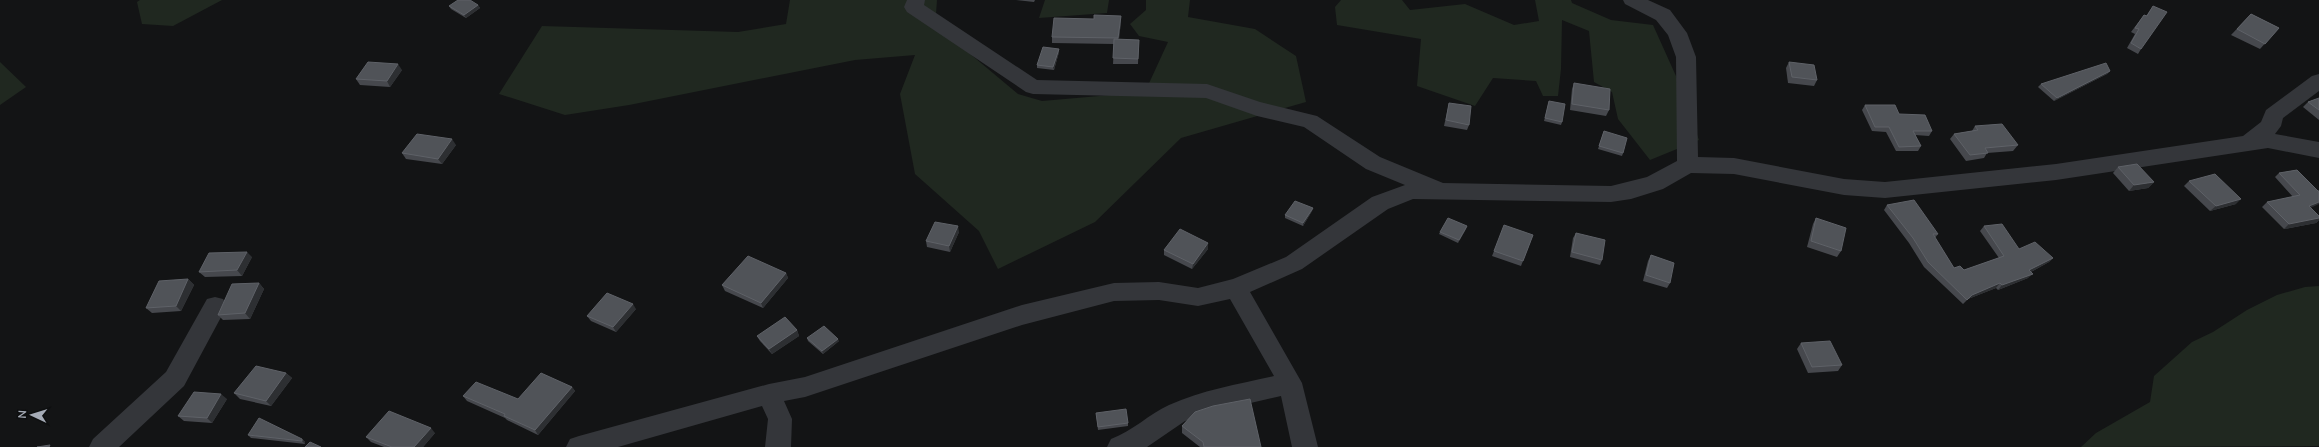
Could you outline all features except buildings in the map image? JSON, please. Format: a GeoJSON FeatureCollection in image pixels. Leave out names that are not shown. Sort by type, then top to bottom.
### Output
{"type":"FeatureCollection","features":[{"type":"Feature","properties":{"kind":"street"},"geometry":{"type":"LineString","coordinates":[[916,0],[914,7],[1032,87],[1207,91],[1257,109],[1310,121],[1373,163],[1446,192]]}},
{"type":"Feature","properties":{"kind":"street"},"geometry":{"type":"LineString","coordinates":[[1632,0],[1663,15],[1677,33],[1686,57],[1688,165]]}},
{"type":"Feature","properties":{"kind":"street"},"geometry":{"type":"LineString","coordinates":[[2250,142],[2271,126],[2273,115],[2319,81]]}},
{"type":"Feature","properties":{"kind":"street"},"geometry":{"type":"LineString","coordinates":[[579,447],[769,394],[805,387],[1022,315],[1114,292],[1158,291],[1198,297],[1236,288],[1264,278],[1294,263],[1355,222],[1380,203],[1399,194],[1413,192],[1446,192],[1611,194],[1631,191],[1655,183],[1688,165],[1734,166],[1844,188],[1885,190],[2056,172],[2250,142],[2275,141],[2319,150]]}},
{"type":"Feature","properties":{"kind":"street"},"geometry":{"type":"LineString","coordinates":[[1236,288],[1290,383],[1305,447]]}},
{"type":"Feature","properties":{"kind":"street"},"geometry":{"type":"LineString","coordinates":[[102,447],[174,379],[215,306]]}},
{"type":"Feature","properties":{"kind":"street"},"geometry":{"type":"LineString","coordinates":[[1120,447],[1129,445],[1177,413],[1212,401],[1290,383]]}},
{"type":"Feature","properties":{"kind":"street"},"geometry":{"type":"LineString","coordinates":[[769,394],[780,419],[778,447]]}},
{"type":"Feature","properties":{"kind":"shaded area"},"geometry":{"type":"Polygon","coordinates":[[[140,0],[222,0],[173,26],[142,24],[137,2],[140,0]]]}},
{"type":"Feature","properties":{"kind":"shaded area"},"geometry":{"type":"Polygon","coordinates":[[[790,0],[937,0],[936,14],[969,53],[1018,94],[1042,101],[1145,92],[1168,42],[1139,36],[1130,24],[1146,10],[1146,0],[1190,0],[1188,17],[1255,29],[1296,56],[1306,102],[1181,138],[1095,222],[998,269],[979,231],[915,174],[900,94],[915,55],[855,60],[629,105],[565,115],[499,94],[542,26],[738,32],[786,24],[790,0]]]}},
{"type":"Feature","properties":{"kind":"shaded area"},"geometry":{"type":"Polygon","coordinates":[[[1045,0],[1109,0],[1107,13],[1039,18],[1045,0]]]}},
{"type":"Feature","properties":{"kind":"shaded area"},"geometry":{"type":"Polygon","coordinates":[[[1341,0],[1402,0],[1410,10],[1465,4],[1514,25],[1539,21],[1535,0],[1571,0],[1572,3],[1611,20],[1653,25],[1676,76],[1699,140],[1650,160],[1618,119],[1612,92],[1594,82],[1589,31],[1562,20],[1561,69],[1558,96],[1543,96],[1536,81],[1493,78],[1475,106],[1417,86],[1421,39],[1337,25],[1335,7],[1341,0]]]}},
{"type":"Feature","properties":{"kind":"shaded area"},"geometry":{"type":"Polygon","coordinates":[[[0,62],[26,87],[0,105],[0,62]]]}},
{"type":"Feature","properties":{"kind":"shaded area"},"geometry":{"type":"Polygon","coordinates":[[[2319,286],[2319,446],[2081,447],[2096,433],[2150,402],[2154,376],[2192,342],[2213,332],[2247,310],[2277,295],[2305,287],[2319,286]]]}}]}
